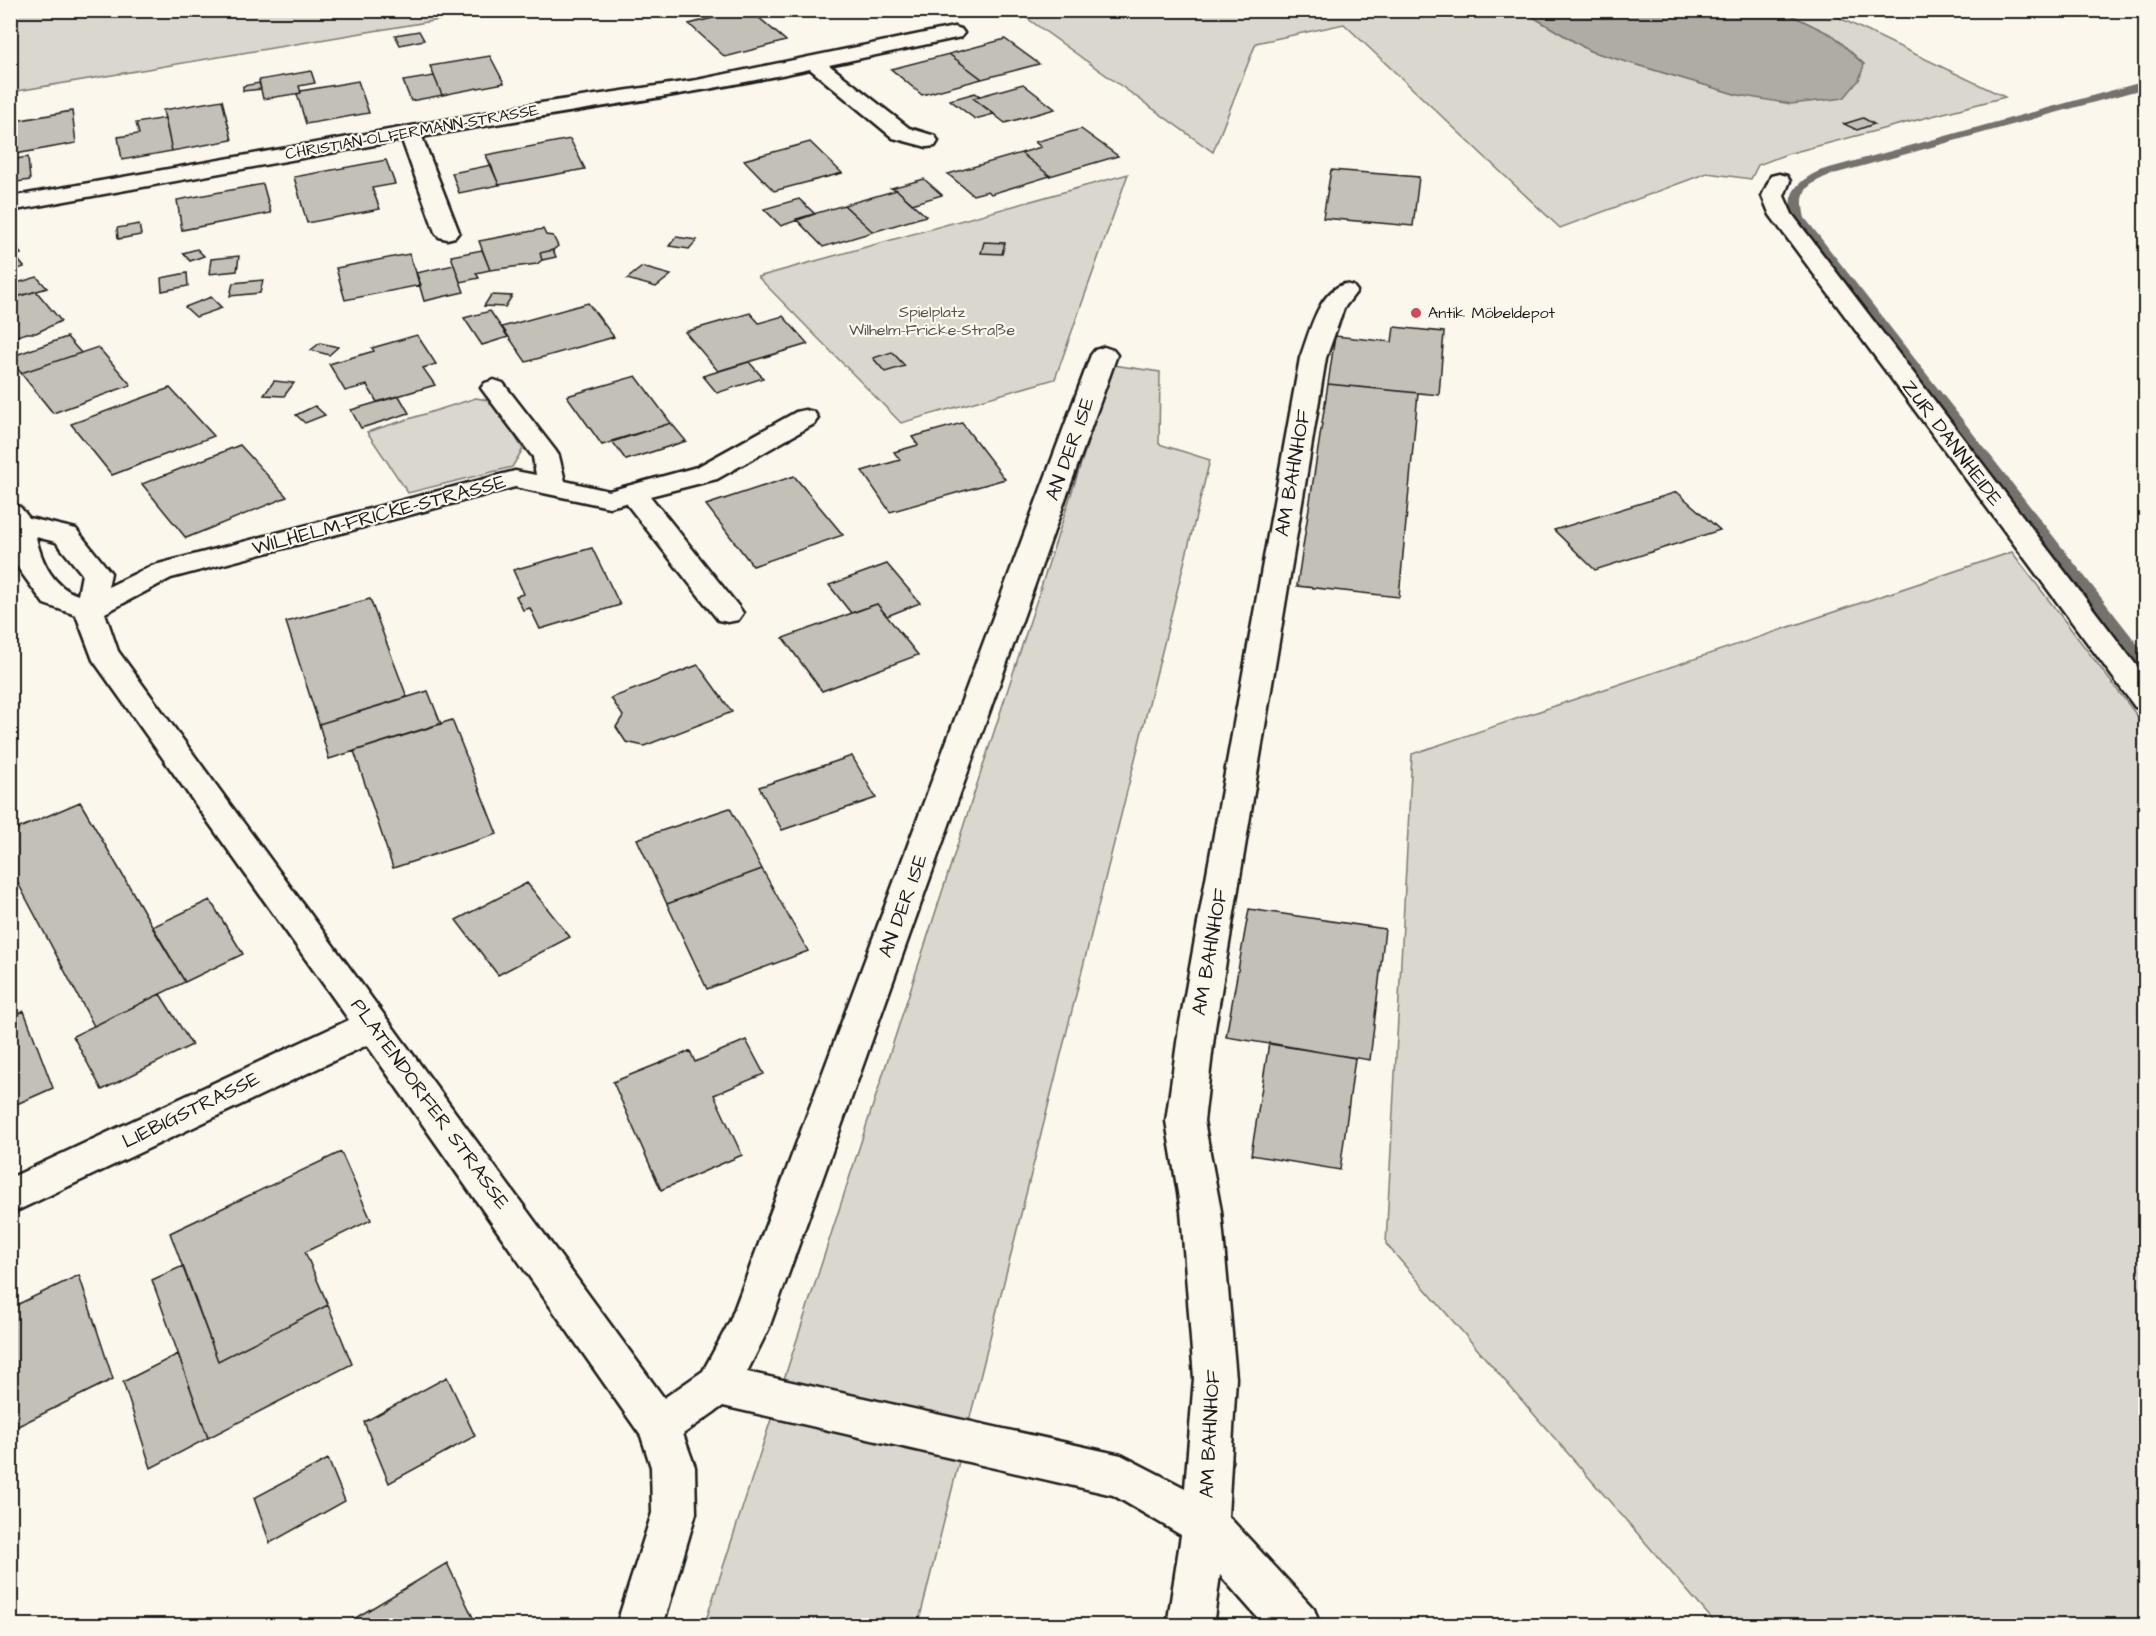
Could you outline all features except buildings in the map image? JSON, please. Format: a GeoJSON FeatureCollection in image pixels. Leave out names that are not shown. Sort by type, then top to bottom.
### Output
{"type":"FeatureCollection","features":[{"type":"Feature","properties":{"kind":"street","name":"CHRISTIAN-OLFERMANN-STRASSE"},"geometry":{"type":"LineString","coordinates":[[10,204],[541,109],[599,102],[723,81],[954,33]]}},
{"type":"Feature","properties":{"kind":"street"},"geometry":{"type":"LineString","coordinates":[[813,62],[901,133],[927,141]]}},
{"type":"Feature","properties":{"kind":"street"},"geometry":{"type":"LineString","coordinates":[[410,133],[447,232]]}},
{"type":"Feature","properties":{"kind":"street","name":"ZUR DANNHEIDE"},"geometry":{"type":"LineString","coordinates":[[1779,181],[1773,196],[1781,215],[2145,700]]}},
{"type":"Feature","properties":{"kind":"street","name":"AM BAHNHOF"},"geometry":{"type":"LineString","coordinates":[[1190,1626],[1205,1524],[1215,1378],[1201,1211],[1185,1121],[1197,1028],[1313,358],[1332,307],[1345,291]]}},
{"type":"Feature","properties":{"kind":"street","name":"AN DER ISE"},"geometry":{"type":"LineString","coordinates":[[659,1426],[718,1385],[748,1328],[1104,355]]}},
{"type":"Feature","properties":{"kind":"street"},"geometry":{"type":"LineString","coordinates":[[494,388],[546,456],[552,485]]}},
{"type":"Feature","properties":{"kind":"street","name":"WILHELM-FRICKE-STRASSE"},"geometry":{"type":"LineString","coordinates":[[89,609],[161,572],[515,479],[552,485],[609,499],[707,472],[805,418]]}},
{"type":"Feature","properties":{"kind":"street"},"geometry":{"type":"LineString","coordinates":[[633,492],[728,613]]}},
{"type":"Feature","properties":{"kind":"street"},"geometry":{"type":"LineString","coordinates":[[13,522],[66,535],[97,573],[89,609],[54,597],[27,561],[13,522]]}},
{"type":"Feature","properties":{"kind":"street","name":"PLATENDORFER STRASSE"},"geometry":{"type":"LineString","coordinates":[[89,609],[104,654],[373,1025],[659,1426],[673,1467],[674,1513],[639,1626]]}},
{"type":"Feature","properties":{"kind":"street","name":"LIEBIGSTRASSE"},"geometry":{"type":"LineString","coordinates":[[10,1197],[373,1025]]}},
{"type":"Feature","properties":{"kind":"street"},"geometry":{"type":"LineString","coordinates":[[718,1385],[1121,1476],[1205,1524],[1297,1626]]}},
{"type":"Feature","properties":{"kind":"green space"},"geometry":{"type":"Polygon","coordinates":[[[11,10],[492,10],[492,11],[11,92],[11,10]]]}},
{"type":"Feature","properties":{"kind":"green space"},"geometry":{"type":"Polygon","coordinates":[[[1017,11],[1523,11],[1590,51],[1738,95],[1864,64],[1834,36],[1783,11],[1825,11],[2005,97],[1787,154],[1758,165],[1751,179],[1707,173],[1560,228],[1344,24],[1256,43],[1213,152],[1017,11]]]}},
{"type":"Feature","properties":{"kind":"green space","name":"Spielplatz Wilhelm-Fricke-Straße"},"geometry":{"type":"Polygon","coordinates":[[[1128,174],[1055,379],[901,423],[758,277],[1128,174]]]}},
{"type":"Feature","properties":{"kind":"green space"},"geometry":{"type":"Polygon","coordinates":[[[1113,365],[1160,372],[1159,444],[1210,460],[918,1625],[704,1626],[1113,365]]]}},
{"type":"Feature","properties":{"kind":"green space"},"geometry":{"type":"Polygon","coordinates":[[[476,398],[493,401],[523,449],[512,467],[408,493],[367,432],[476,398]]]}},
{"type":"Feature","properties":{"kind":"green space"},"geometry":{"type":"Polygon","coordinates":[[[2012,552],[2145,726],[2146,1456],[2141,1459],[2146,1465],[2145,1625],[1717,1625],[1386,1244],[1412,754],[2012,552]]]}},
{"type":"Feature","properties":{"kind":"shaded area"},"geometry":{"type":"Polygon","coordinates":[[[1523,11],[1783,11],[1834,36],[1864,65],[1859,80],[1844,98],[1791,104],[1738,95],[1590,51],[1523,11]]]}},
{"type":"Feature","properties":{"kind":"waterway"},"geometry":{"type":"LineString","coordinates":[[2146,84],[1817,176],[1803,185],[1798,191],[1796,201],[1799,218],[2146,667]]}},
{"type":"Feature","properties":{"kind":"place","name":"Antik Möbeldepot"},"geometry":{"type":"Point","coordinates":[1416,313]}}]}
